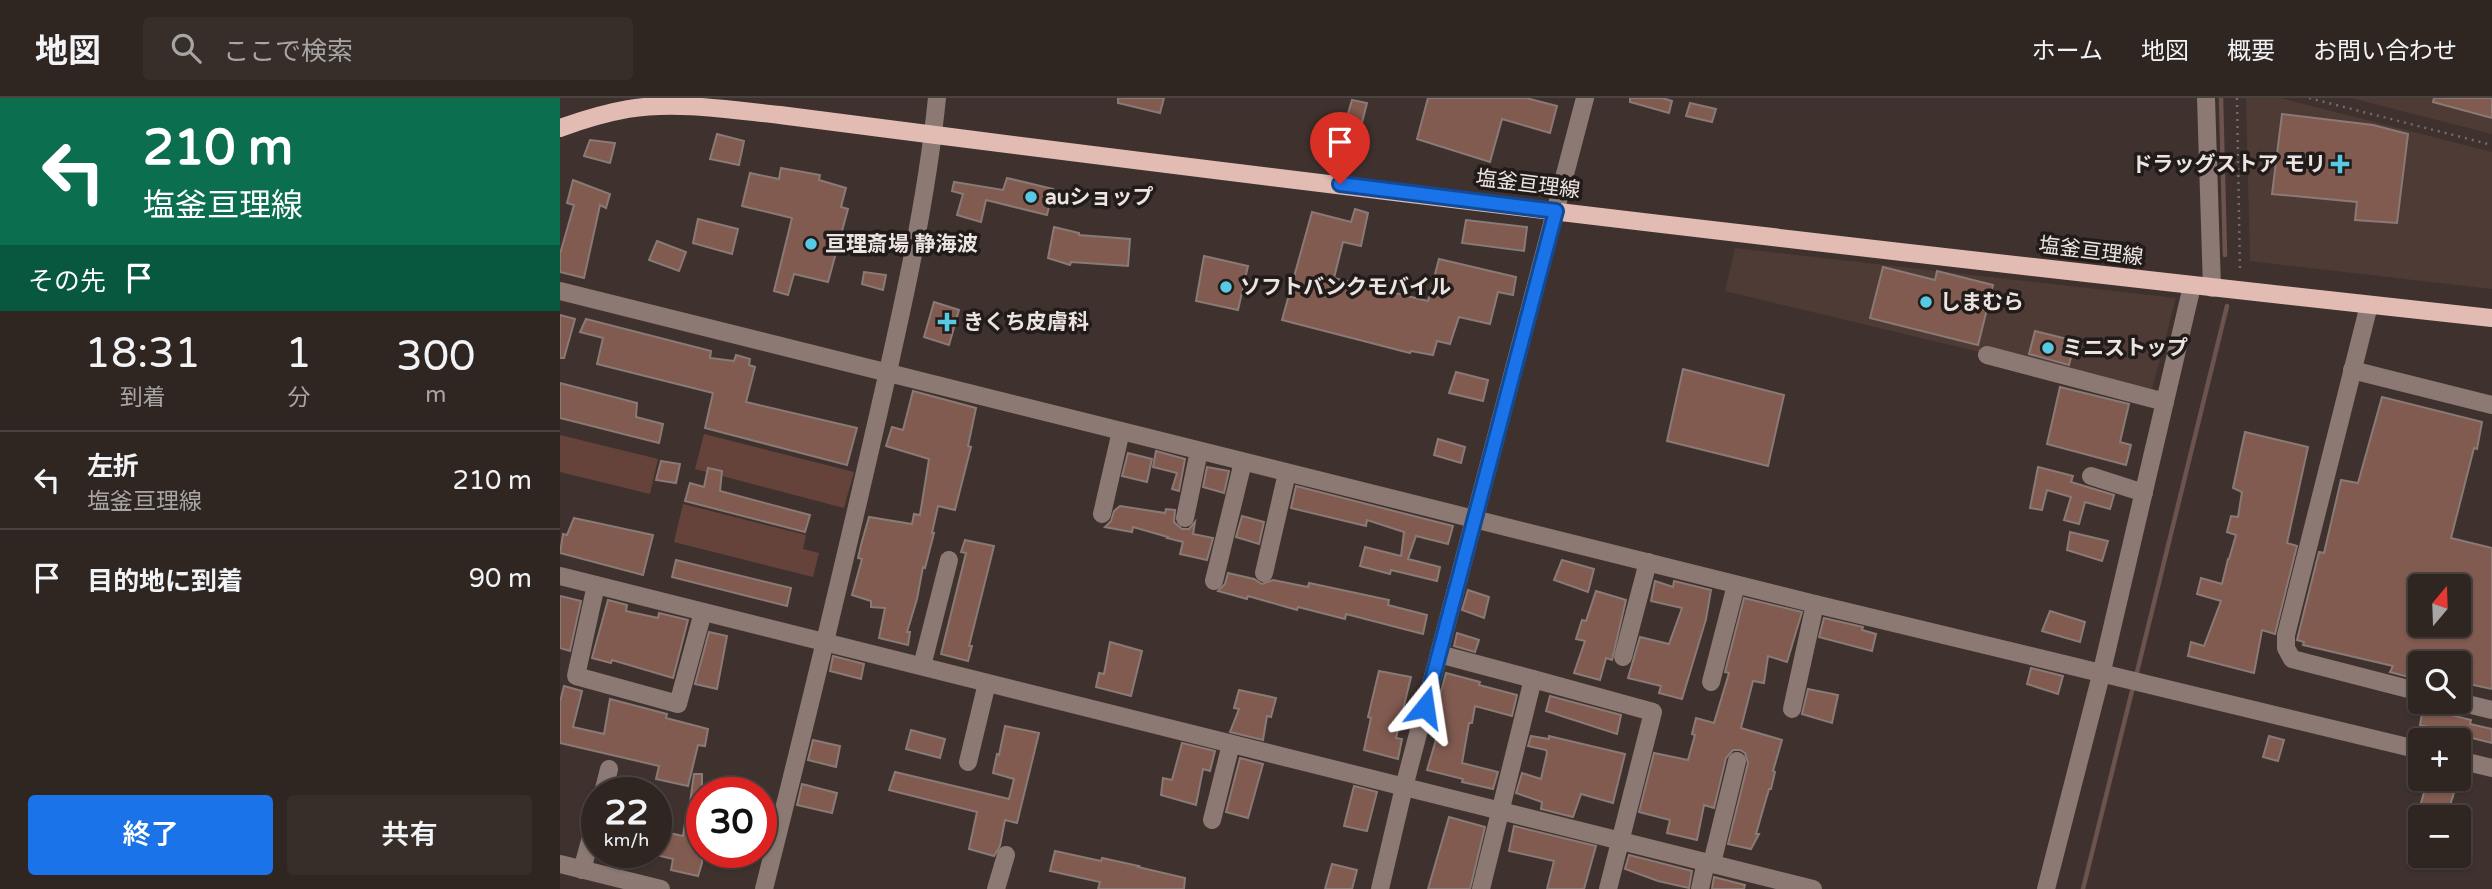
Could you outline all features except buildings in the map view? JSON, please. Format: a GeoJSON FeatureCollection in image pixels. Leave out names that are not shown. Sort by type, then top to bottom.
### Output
{"type":"FeatureCollection","features":[{"type":"Feature","properties":{"kind":"main road","name":"塩釜亘理線"},"geometry":{"type":"LineString","coordinates":[[560,128],[592,117],[631,109],[667,107],[780,115],[1556,211],[2192,286],[2492,318]]}},
{"type":"Feature","properties":{"kind":"street"},"geometry":{"type":"LineString","coordinates":[[764,889],[887,373],[911,262],[937,98]]}},
{"type":"Feature","properties":{"kind":"street"},"geometry":{"type":"LineString","coordinates":[[1380,889],[1404,787],[1585,98]]}},
{"type":"Feature","properties":{"kind":"street"},"geometry":{"type":"LineString","coordinates":[[2206,98],[2212,288]]}},
{"type":"Feature","properties":{"kind":"street"},"geometry":{"type":"LineString","coordinates":[[2046,889],[2101,675],[2192,286]]}},
{"type":"Feature","properties":{"kind":"street"},"geometry":{"type":"LineString","coordinates":[[560,290],[1474,520],[2101,675],[2408,747]]}},
{"type":"Feature","properties":{"kind":"street"},"geometry":{"type":"LineString","coordinates":[[2369,305],[2286,635],[2286,648],[2292,659],[2408,689]]}},
{"type":"Feature","properties":{"kind":"street"},"geometry":{"type":"LineString","coordinates":[[1987,355],[2165,402]]}},
{"type":"Feature","properties":{"kind":"street"},"geometry":{"type":"LineString","coordinates":[[2352,370],[2492,405]]}},
{"type":"Feature","properties":{"kind":"street"},"geometry":{"type":"LineString","coordinates":[[1102,514],[1121,432]]}},
{"type":"Feature","properties":{"kind":"street"},"geometry":{"type":"LineString","coordinates":[[1185,518],[1199,451]]}},
{"type":"Feature","properties":{"kind":"street"},"geometry":{"type":"LineString","coordinates":[[1214,580],[1243,462]]}},
{"type":"Feature","properties":{"kind":"street"},"geometry":{"type":"LineString","coordinates":[[1264,573],[1287,473]]}},
{"type":"Feature","properties":{"kind":"street"},"geometry":{"type":"LineString","coordinates":[[2091,476],[2144,493]]}},
{"type":"Feature","properties":{"kind":"street"},"geometry":{"type":"LineString","coordinates":[[922,666],[949,560]]}},
{"type":"Feature","properties":{"kind":"street"},"geometry":{"type":"LineString","coordinates":[[1623,657],[1648,562]]}},
{"type":"Feature","properties":{"kind":"street"},"geometry":{"type":"LineString","coordinates":[[560,576],[1620,839],[1709,862],[1753,881],[1813,889]]}},
{"type":"Feature","properties":{"kind":"street"},"geometry":{"type":"LineString","coordinates":[[596,585],[576,676],[678,704],[703,612]]}},
{"type":"Feature","properties":{"kind":"street"},"geometry":{"type":"LineString","coordinates":[[1712,682],[1737,585]]}},
{"type":"Feature","properties":{"kind":"street"},"geometry":{"type":"LineString","coordinates":[[1792,709],[1815,604]]}},
{"type":"Feature","properties":{"kind":"street"},"geometry":{"type":"LineString","coordinates":[[1439,654],[1653,712],[1608,889]]}},
{"type":"Feature","properties":{"kind":"street"},"geometry":{"type":"LineString","coordinates":[[1481,889],[1533,680]]}},
{"type":"Feature","properties":{"kind":"street"},"geometry":{"type":"LineString","coordinates":[[968,762],[987,683]]}},
{"type":"Feature","properties":{"kind":"street"},"geometry":{"type":"LineString","coordinates":[[2471,705],[2492,710]]}},
{"type":"Feature","properties":{"kind":"street"},"geometry":{"type":"LineString","coordinates":[[1212,820],[1231,744]]}},
{"type":"Feature","properties":{"kind":"street"},"geometry":{"type":"LineString","coordinates":[[1700,889],[1737,761]]}},
{"type":"Feature","properties":{"kind":"street"},"geometry":{"type":"LineString","coordinates":[[2471,763],[2492,768]]}},
{"type":"Feature","properties":{"kind":"street"},"geometry":{"type":"LineString","coordinates":[[607,777],[609,769]]}},
{"type":"Feature","properties":{"kind":"street"},"geometry":{"type":"LineString","coordinates":[[996,889],[1006,855]]}},
{"type":"Feature","properties":{"kind":"street"},"geometry":{"type":"LineString","coordinates":[[560,864],[661,889]]}},
{"type":"Feature","properties":{"kind":"path"},"geometry":{"type":"LineString","coordinates":[[2237,98],[2240,291]]}},
{"type":"Feature","properties":{"kind":"path"},"geometry":{"type":"LineString","coordinates":[[2309,98],[2492,145]]}},
{"type":"Feature","properties":{"kind":"shaded area"},"geometry":{"type":"Polygon","coordinates":[[[2246,98],[2280,98],[2492,152],[2492,289],[2250,261],[2246,98]]]}},
{"type":"Feature","properties":{"kind":"shaded area"},"geometry":{"type":"Polygon","coordinates":[[[2351,98],[2492,98],[2492,134],[2351,98]]]}},
{"type":"Feature","properties":{"kind":"shaded area"},"geometry":{"type":"Polygon","coordinates":[[[1735,248],[2176,298],[2151,393],[1725,291],[1735,248]]]}},
{"type":"Feature","properties":{"kind":"shaded area"},"geometry":{"type":"Polygon","coordinates":[[[704,434],[854,472],[844,508],[695,469],[704,434]]]}},
{"type":"Feature","properties":{"kind":"shaded area"},"geometry":{"type":"Polygon","coordinates":[[[560,435],[658,459],[650,494],[560,472],[560,435]]]}},
{"type":"Feature","properties":{"kind":"shaded area"},"geometry":{"type":"Polygon","coordinates":[[[683,504],[806,535],[803,549],[819,553],[813,577],[674,542],[683,504]]]}},
{"type":"Feature","properties":{"kind":"waterway"},"geometry":{"type":"LineString","coordinates":[[2221,98],[2225,255]]}},
{"type":"Feature","properties":{"kind":"waterway"},"geometry":{"type":"LineString","coordinates":[[2137,672],[2227,306]]}},
{"type":"Feature","properties":{"kind":"waterway"},"geometry":{"type":"LineString","coordinates":[[2083,889],[2132,691]]}},
{"type":"Feature","properties":{"kind":"place","name":"ドラッグストア モリ"},"geometry":{"type":"Point","coordinates":[2340,164]}},
{"type":"Feature","properties":{"kind":"place","name":"auショップ"},"geometry":{"type":"Point","coordinates":[1031,197]}},
{"type":"Feature","properties":{"kind":"place","name":"亘理斎場 静海波"},"geometry":{"type":"Point","coordinates":[811,244]}},
{"type":"Feature","properties":{"kind":"place","name":"ソフトバンクモバイル"},"geometry":{"type":"Point","coordinates":[1226,287]}},
{"type":"Feature","properties":{"kind":"place","name":"しまむら"},"geometry":{"type":"Point","coordinates":[1926,302]}},
{"type":"Feature","properties":{"kind":"place","name":"きくち皮膚科"},"geometry":{"type":"Point","coordinates":[947,322]}},
{"type":"Feature","properties":{"kind":"place","name":"ミニストップ"},"geometry":{"type":"Point","coordinates":[2048,348]}},
{"type":"Feature","properties":{"kind":"route"},"geometry":{"type":"LineString","coordinates":[[1340,184],[1556,211],[1425,707]]}}]}
